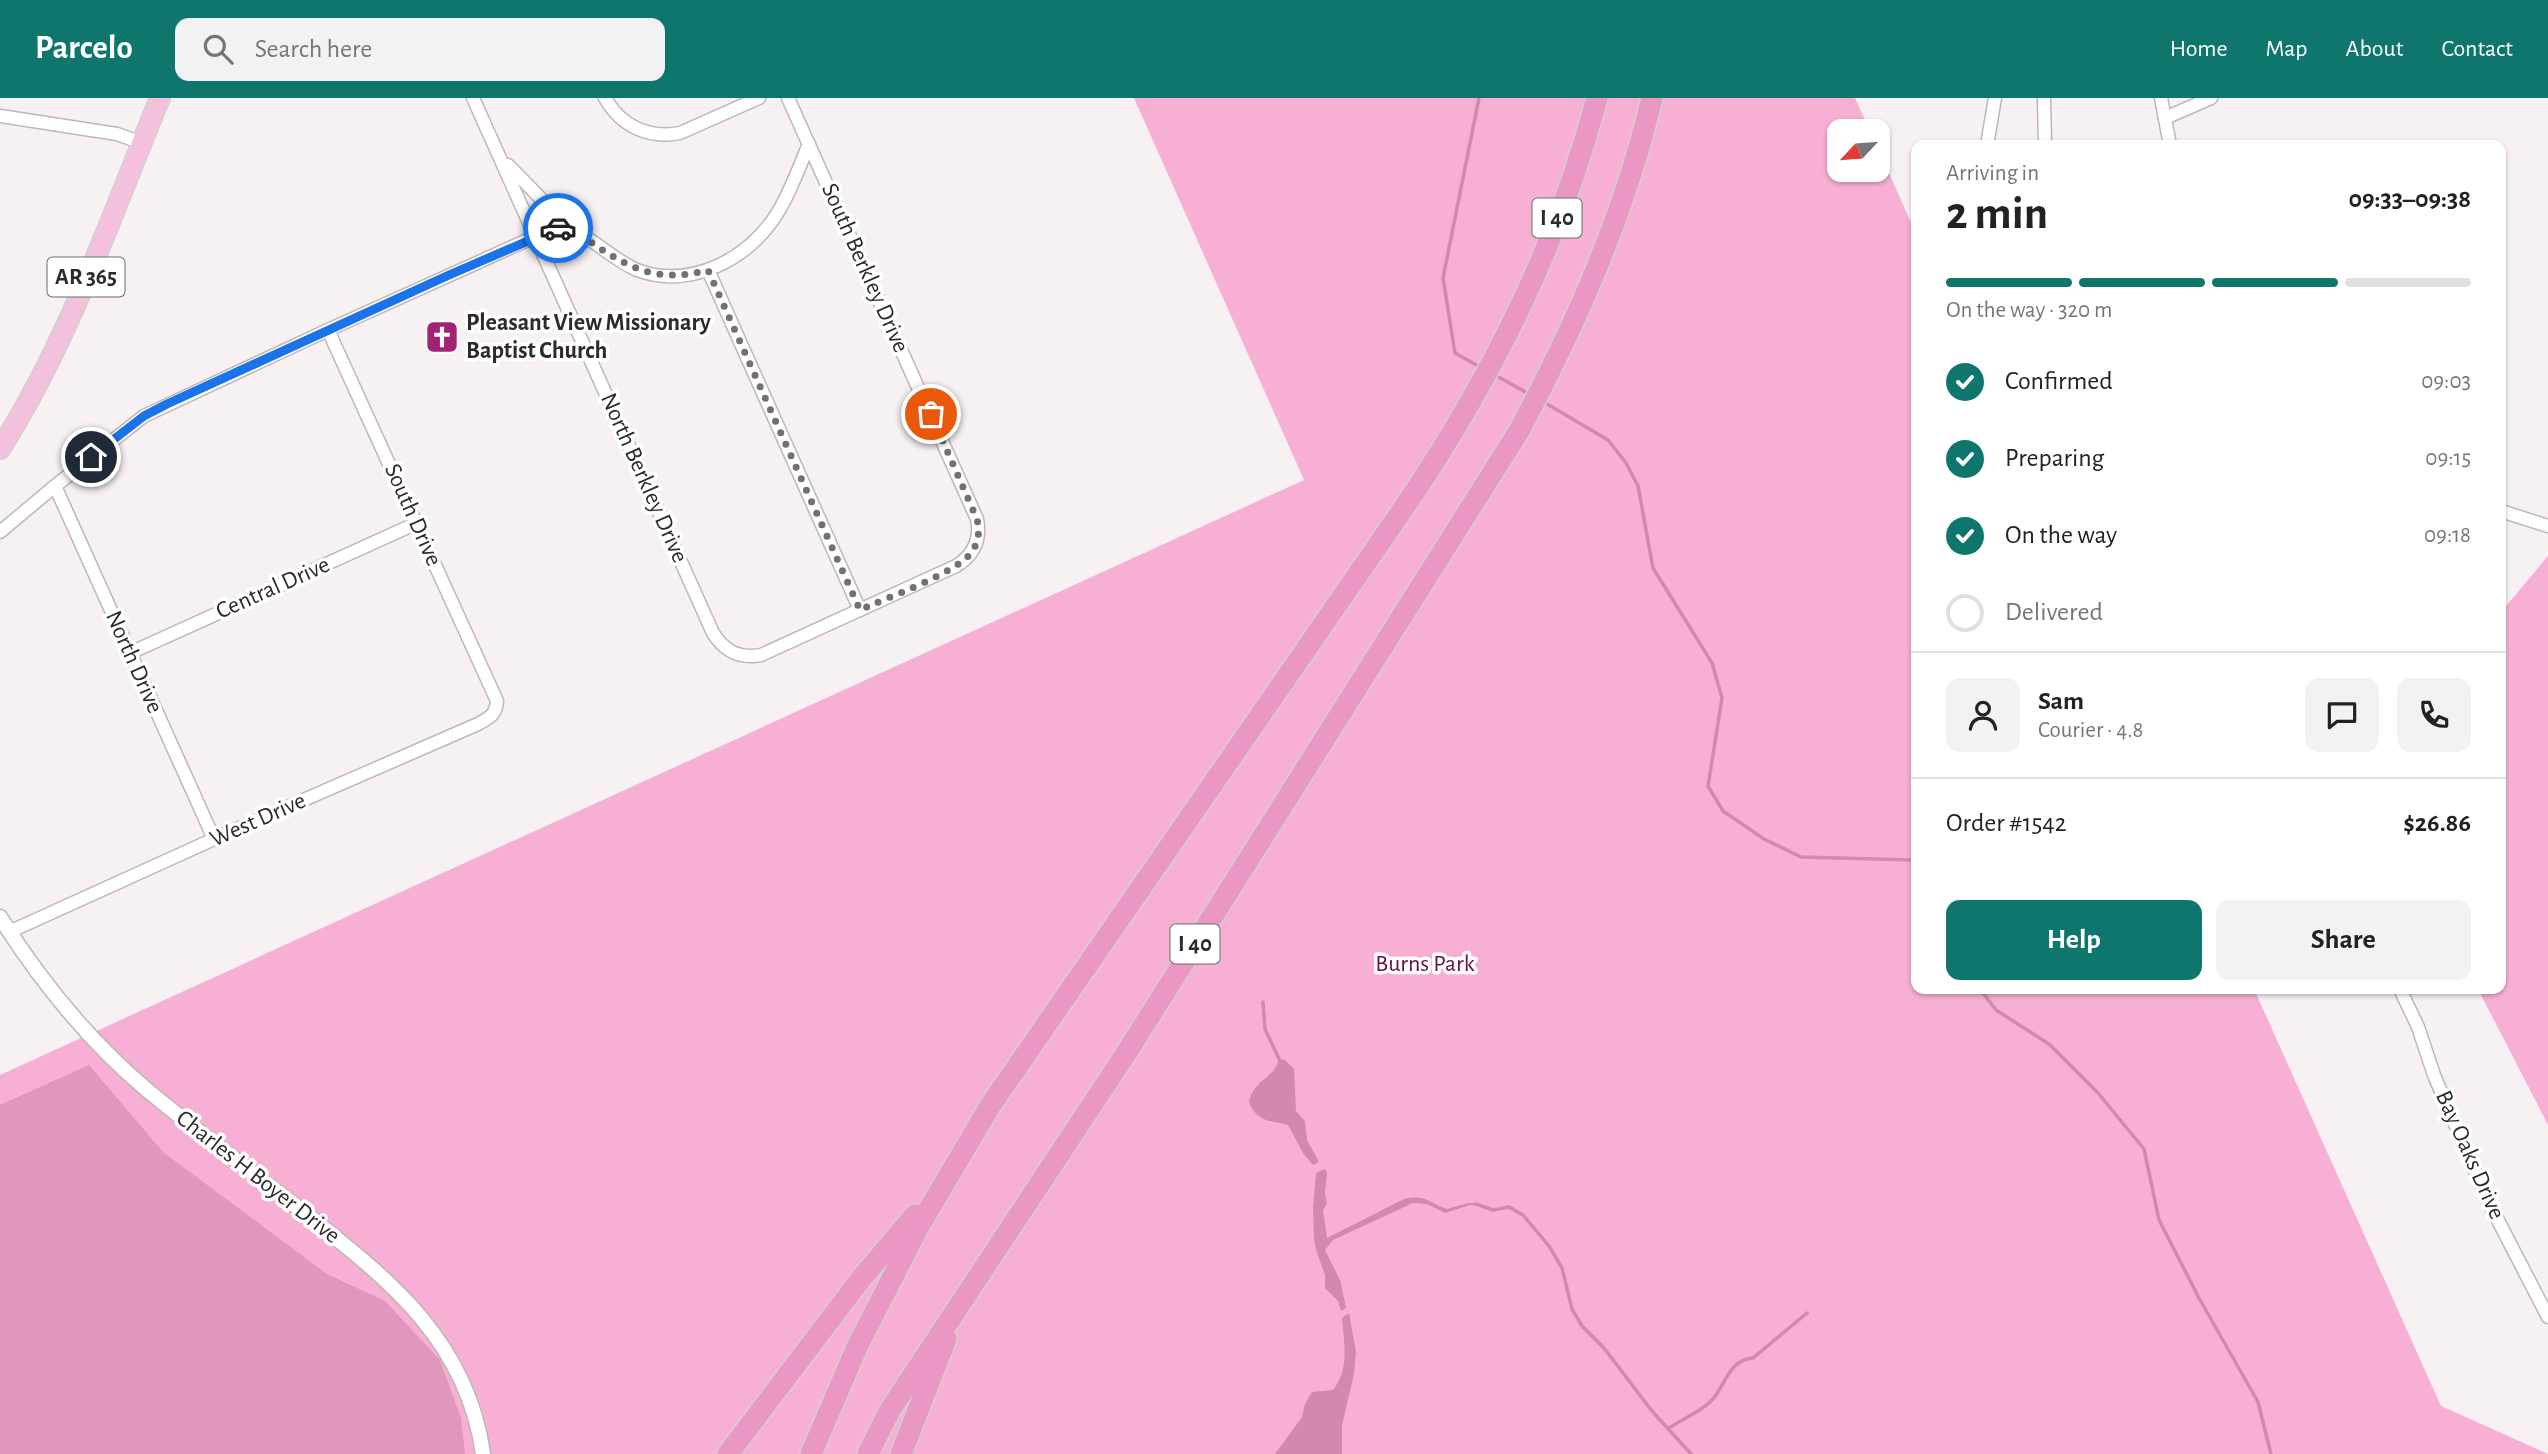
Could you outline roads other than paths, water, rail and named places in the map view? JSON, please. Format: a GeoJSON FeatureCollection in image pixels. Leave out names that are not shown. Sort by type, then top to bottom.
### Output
{"type":"FeatureCollection","features":[{"type":"Feature","properties":{"kind":"highway","name":"I 40"},"geometry":{"type":"LineString","coordinates":[[811,1454],[857,1347],[945,1179],[990,1106],[1402,510],[1471,404],[1527,297],[1576,166],[1597,98]]}},
{"type":"Feature","properties":{"kind":"highway","name":"I 40"},"geometry":{"type":"LineString","coordinates":[[868,1454],[890,1410],[1127,1052],[1519,431],[1556,361],[1613,229],[1652,98]]}},
{"type":"Feature","properties":{"kind":"highway"},"geometry":{"type":"LineString","coordinates":[[728,1454],[860,1280],[945,1179]]}},
{"type":"Feature","properties":{"kind":"highway"},"geometry":{"type":"LineString","coordinates":[[901,1454],[959,1306]]}},
{"type":"Feature","properties":{"kind":"main road","name":"AR 365"},"geometry":{"type":"LineString","coordinates":[[0,449],[27,404],[63,332],[160,98]]}},
{"type":"Feature","properties":{"kind":"street","name":"North Berkley Drive"},"geometry":{"type":"LineString","coordinates":[[473,98],[713,634],[728,650],[741,655],[761,655],[860,610]]}},
{"type":"Feature","properties":{"kind":"street"},"geometry":{"type":"LineString","coordinates":[[605,98],[627,124],[652,134],[670,135],[759,98]]}},
{"type":"Feature","properties":{"kind":"street","name":"South Berkley Drive"},"geometry":{"type":"LineString","coordinates":[[788,98],[977,519],[979,536],[971,554],[956,566],[860,610]]}},
{"type":"Feature","properties":{"kind":"street"},"geometry":{"type":"LineString","coordinates":[[1988,140],[1995,98]]}},
{"type":"Feature","properties":{"kind":"street"},"geometry":{"type":"LineString","coordinates":[[2044,98],[2045,140]]}},
{"type":"Feature","properties":{"kind":"street"},"geometry":{"type":"LineString","coordinates":[[2161,98],[2169,140]]}},
{"type":"Feature","properties":{"kind":"street"},"geometry":{"type":"LineString","coordinates":[[2165,118],[2211,98]]}},
{"type":"Feature","properties":{"kind":"street"},"geometry":{"type":"LineString","coordinates":[[0,116],[117,134],[142,143]]}},
{"type":"Feature","properties":{"kind":"street"},"geometry":{"type":"LineString","coordinates":[[0,533],[144,416],[552,229],[563,227],[575,231],[637,270],[672,276],[708,270],[728,261],[765,229],[783,203],[809,144]]}},
{"type":"Feature","properties":{"kind":"street"},"geometry":{"type":"LineString","coordinates":[[496,150],[557,215],[563,227]]}},
{"type":"Feature","properties":{"kind":"street"},"geometry":{"type":"LineString","coordinates":[[708,270],[860,610]]}},
{"type":"Feature","properties":{"kind":"street","name":"South Drive"},"geometry":{"type":"LineString","coordinates":[[328,330],[497,701]]}},
{"type":"Feature","properties":{"kind":"street","name":"North Drive"},"geometry":{"type":"LineString","coordinates":[[55,486],[214,839]]}},
{"type":"Feature","properties":{"kind":"street"},"geometry":{"type":"LineString","coordinates":[[2506,513],[2548,526]]}},
{"type":"Feature","properties":{"kind":"street","name":"Central Drive"},"geometry":{"type":"LineString","coordinates":[[130,653],[416,523]]}},
{"type":"Feature","properties":{"kind":"street","name":"West Drive"},"geometry":{"type":"LineString","coordinates":[[9,932],[478,724],[490,718],[496,711],[497,701]]}},
{"type":"Feature","properties":{"kind":"street","name":"Charles H Boyer Drive"},"geometry":{"type":"LineString","coordinates":[[0,917],[56,997],[115,1061],[190,1124],[363,1259],[413,1306],[435,1332],[464,1384],[483,1454]]}},
{"type":"Feature","properties":{"kind":"street","name":"Bay Oaks Drive"},"geometry":{"type":"LineString","coordinates":[[2402,994],[2488,1201],[2548,1317]]}},
{"type":"Feature","properties":{"kind":"waterway"},"geometry":{"type":"LineString","coordinates":[[1479,98],[1443,278],[1455,353],[1480,367]]}},
{"type":"Feature","properties":{"kind":"waterway"},"geometry":{"type":"LineString","coordinates":[[1493,374],[1529,394]]}},
{"type":"Feature","properties":{"kind":"waterway"},"geometry":{"type":"LineString","coordinates":[[1542,401],[1608,440],[1626,463],[1638,486],[1653,568],[1712,663],[1722,698],[1708,786],[1723,811],[1764,839],[1801,857],[1911,860]]}},
{"type":"Feature","properties":{"kind":"waterway"},"geometry":{"type":"LineString","coordinates":[[1984,994],[1996,1010],[2049,1044],[2098,1093],[2144,1149],[2159,1220],[2199,1298],[2258,1402],[2271,1454]]}},
{"type":"Feature","properties":{"kind":"waterway"},"geometry":{"type":"LineString","coordinates":[[1263,1002],[1265,1029],[1281,1063]]}},
{"type":"Feature","properties":{"kind":"waterway"},"geometry":{"type":"LineString","coordinates":[[1476,1204],[1493,1210],[1509,1207],[1523,1215],[1549,1246],[1562,1268],[1572,1309],[1582,1326],[1604,1348],[1652,1411],[1691,1454]]}},
{"type":"Feature","properties":{"kind":"waterway"},"geometry":{"type":"LineString","coordinates":[[1669,1428],[1708,1404],[1738,1363],[1753,1358],[1807,1313]]}},
{"type":"Feature","properties":{"kind":"place","name":"Pleasant View Missionary Baptist Church"},"geometry":{"type":"Point","coordinates":[442,337]}},
{"type":"Feature","properties":{"kind":"park label","name":"Burns Park"},"geometry":{"type":"Point","coordinates":[1425,964]}}]}
